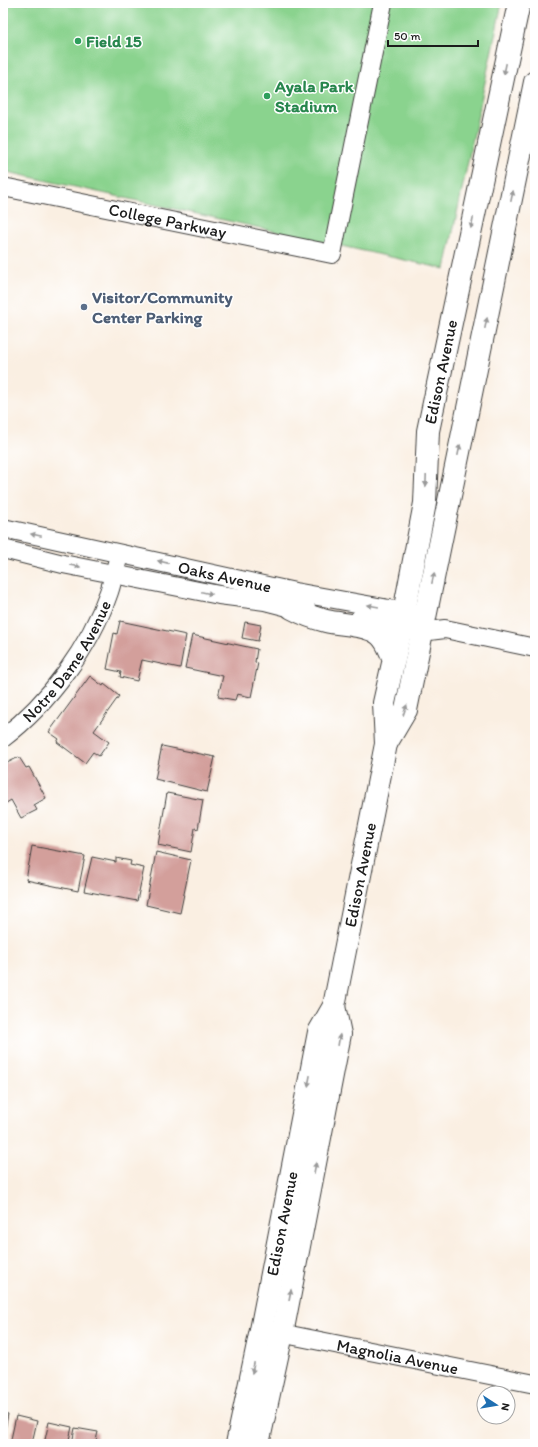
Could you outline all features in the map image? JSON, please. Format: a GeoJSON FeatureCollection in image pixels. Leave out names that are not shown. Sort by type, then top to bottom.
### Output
{"type":"FeatureCollection","features":[{"type":"Feature","properties":{"kind":"main road","name":"Edison Avenue"},"geometry":{"type":"LineString","coordinates":[[386,744],[406,710],[425,502],[428,431],[518,3]]}},
{"type":"Feature","properties":{"kind":"main road","name":"Edison Avenue"},"geometry":{"type":"LineString","coordinates":[[237,1444],[261,1330],[319,1032],[334,1006],[386,744],[384,703],[394,659],[413,622],[535,82]]}},
{"type":"Feature","properties":{"kind":"main road"},"geometry":{"type":"LineString","coordinates":[[292,608],[308,617],[328,622],[369,628],[379,633],[385,640],[394,659]]}},
{"type":"Feature","properties":{"kind":"main road","name":"Edison Avenue"},"geometry":{"type":"LineString","coordinates":[[258,1444],[282,1334],[340,1034],[334,1006]]}},
{"type":"Feature","properties":{"kind":"street","name":"College Parkway"},"geometry":{"type":"LineString","coordinates":[[3,187],[332,254],[383,3]]}},
{"type":"Feature","properties":{"kind":"street","name":"Oaks Avenue"},"geometry":{"type":"LineString","coordinates":[[3,528],[119,552],[295,592],[413,622],[535,648]]}},
{"type":"Feature","properties":{"kind":"street","name":"Oaks Avenue"},"geometry":{"type":"LineString","coordinates":[[3,549],[63,564],[292,608],[309,607],[413,622]]}},
{"type":"Feature","properties":{"kind":"street","name":"Notre Dame Avenue"},"geometry":{"type":"LineString","coordinates":[[3,738],[20,726],[60,682],[80,654],[109,592],[119,552]]}},
{"type":"Feature","properties":{"kind":"street","name":"Magnolia Avenue"},"geometry":{"type":"LineString","coordinates":[[261,1330],[535,1384]]}},
{"type":"Feature","properties":{"kind":"green space"},"geometry":{"type":"Polygon","coordinates":[[[3,3],[502,3],[445,269],[3,171],[3,3]]]}},
{"type":"Feature","properties":{"kind":"building"},"geometry":{"type":"Polygon","coordinates":[[[120,621],[186,635],[180,668],[142,660],[137,681],[120,677],[121,672],[107,669],[114,633],[117,634],[120,621]]]}},
{"type":"Feature","properties":{"kind":"building"},"geometry":{"type":"Polygon","coordinates":[[[245,622],[261,625],[258,641],[242,638],[245,622]]]}},
{"type":"Feature","properties":{"kind":"building"},"geometry":{"type":"Polygon","coordinates":[[[192,635],[257,649],[255,662],[258,663],[251,697],[237,694],[235,700],[218,697],[223,676],[185,668],[192,635]]]}},
{"type":"Feature","properties":{"kind":"building"},"geometry":{"type":"Polygon","coordinates":[[[90,676],[103,686],[104,684],[119,696],[94,731],[109,742],[99,756],[93,752],[85,763],[57,742],[59,739],[49,732],[90,676]]]}},
{"type":"Feature","properties":{"kind":"building"},"geometry":{"type":"Polygon","coordinates":[[[162,746],[215,757],[207,792],[155,779],[162,746]]]}},
{"type":"Feature","properties":{"kind":"building"},"geometry":{"type":"Polygon","coordinates":[[[19,757],[26,768],[29,767],[46,798],[34,805],[37,810],[21,818],[11,800],[3,805],[3,765],[19,757]]]}},
{"type":"Feature","properties":{"kind":"building"},"geometry":{"type":"Polygon","coordinates":[[[167,793],[203,800],[198,829],[195,828],[191,852],[158,845],[167,793]]]}},
{"type":"Feature","properties":{"kind":"building"},"geometry":{"type":"Polygon","coordinates":[[[32,846],[85,856],[78,891],[26,880],[32,846]]]}},
{"type":"Feature","properties":{"kind":"building"},"geometry":{"type":"Polygon","coordinates":[[[156,852],[191,860],[180,913],[146,905],[156,852]]]}},
{"type":"Feature","properties":{"kind":"building"},"geometry":{"type":"Polygon","coordinates":[[[92,857],[116,862],[116,858],[131,861],[130,865],[144,868],[137,901],[84,891],[92,857]]]}},
{"type":"Feature","properties":{"kind":"building"},"geometry":{"type":"Polygon","coordinates":[[[3,1413],[8,1414],[4,1435],[3,1435],[3,1413]]]}},
{"type":"Feature","properties":{"kind":"building"},"geometry":{"type":"Polygon","coordinates":[[[16,1416],[37,1421],[32,1443],[24,1441],[23,1444],[10,1444],[16,1416]]]}},
{"type":"Feature","properties":{"kind":"building"},"geometry":{"type":"Polygon","coordinates":[[[49,1422],[72,1427],[68,1444],[44,1444],[49,1422]]]}},
{"type":"Feature","properties":{"kind":"building"},"geometry":{"type":"Polygon","coordinates":[[[75,1428],[98,1432],[95,1444],[72,1444],[75,1428]]]}},
{"type":"Feature","properties":{"kind":"place","name":"Field 15"},"geometry":{"type":"Point","coordinates":[78,41]}},
{"type":"Feature","properties":{"kind":"place","name":"Ayala Park Stadium"},"geometry":{"type":"Point","coordinates":[267,96]}},
{"type":"Feature","properties":{"kind":"place","name":"Visitor/Community Center Parking"},"geometry":{"type":"Point","coordinates":[84,307]}}]}
